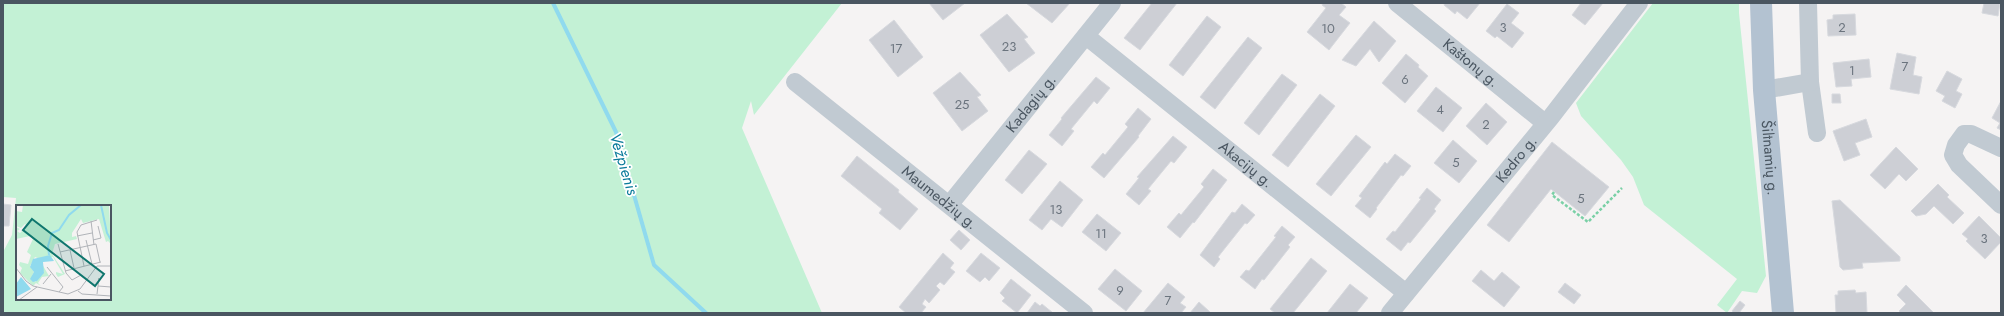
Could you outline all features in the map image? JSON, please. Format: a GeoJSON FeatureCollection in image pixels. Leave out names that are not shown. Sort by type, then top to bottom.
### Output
{"type":"FeatureCollection","features":[{"type":"Feature","properties":{"kind":"main road","name":"Šiltnamių g."},"geometry":{"type":"LineString","coordinates":[[1761,3],[1764,90],[1783,313]]}},
{"type":"Feature","properties":{"kind":"street","name":"Kadagių g."},"geometry":{"type":"LineString","coordinates":[[950,204],[1112,3]]}},
{"type":"Feature","properties":{"kind":"street","name":"Kaštonų g."},"geometry":{"type":"LineString","coordinates":[[1397,3],[1546,123]]}},
{"type":"Feature","properties":{"kind":"street","name":"Kedro g."},"geometry":{"type":"LineString","coordinates":[[1390,313],[1546,123],[1639,3]]}},
{"type":"Feature","properties":{"kind":"street"},"geometry":{"type":"LineString","coordinates":[[1808,3],[1810,82],[1817,133]]}},
{"type":"Feature","properties":{"kind":"street","name":"Akacijų g."},"geometry":{"type":"LineString","coordinates":[[1086,36],[1406,293]]}},
{"type":"Feature","properties":{"kind":"street","name":"Maumedžių g."},"geometry":{"type":"LineString","coordinates":[[795,82],[950,204],[1084,313]]}},
{"type":"Feature","properties":{"kind":"street"},"geometry":{"type":"LineString","coordinates":[[1764,90],[1810,82]]}},
{"type":"Feature","properties":{"kind":"street"},"geometry":{"type":"LineString","coordinates":[[2001,148],[1971,134],[1964,134],[1956,145],[1953,155],[1959,165],[2001,205]]}},
{"type":"Feature","properties":{"kind":"path"},"geometry":{"type":"LineString","coordinates":[[1554,192],[1552,195],[1570,207],[1588,222],[1622,188]]}},
{"type":"Feature","properties":{"kind":"green space"},"geometry":{"type":"Polygon","coordinates":[[[3,3],[842,3],[754,115],[751,101],[742,128],[822,313],[3,313],[3,252],[12,235],[16,198],[3,197],[3,3]]]}},
{"type":"Feature","properties":{"kind":"green space"},"geometry":{"type":"Polygon","coordinates":[[[1653,3],[1739,3],[1766,276],[1757,293],[1742,291],[1727,313],[1717,305],[1737,279],[1644,205],[1633,177],[1621,160],[1581,116],[1576,103],[1653,3]]]}},
{"type":"Feature","properties":{"kind":"building"},"geometry":{"type":"Polygon","coordinates":[[[929,3],[965,3],[943,20],[929,3]]]}},
{"type":"Feature","properties":{"kind":"building"},"geometry":{"type":"Polygon","coordinates":[[[1026,3],[1070,3],[1052,23],[1026,3]]]}},
{"type":"Feature","properties":{"kind":"building"},"geometry":{"type":"Polygon","coordinates":[[[1152,3],[1177,3],[1140,50],[1124,38],[1152,3]]]}},
{"type":"Feature","properties":{"kind":"building"},"geometry":{"type":"Polygon","coordinates":[[[1323,3],[1341,3],[1346,7],[1339,15],[1350,23],[1329,50],[1307,32],[1326,8],[1322,5],[1323,3]]]}},
{"type":"Feature","properties":{"kind":"building"},"geometry":{"type":"Polygon","coordinates":[[[1445,3],[1480,3],[1467,19],[1457,11],[1455,14],[1444,5],[1445,3]]]}},
{"type":"Feature","properties":{"kind":"building"},"geometry":{"type":"Polygon","coordinates":[[[1581,3],[1603,3],[1585,25],[1572,15],[1581,3]]]}},
{"type":"Feature","properties":{"kind":"building"},"geometry":{"type":"Polygon","coordinates":[[[1984,3],[2000,3],[1998,16],[1982,13],[1984,3]]]}},
{"type":"Feature","properties":{"kind":"building"},"geometry":{"type":"Polygon","coordinates":[[[1507,4],[1519,13],[1511,23],[1524,33],[1512,48],[1497,36],[1495,38],[1486,31],[1507,4]]]}},
{"type":"Feature","properties":{"kind":"building"},"geometry":{"type":"Polygon","coordinates":[[[1007,14],[1028,37],[1024,39],[1035,53],[1009,72],[980,35],[1007,14]]]}},
{"type":"Feature","properties":{"kind":"building"},"geometry":{"type":"Polygon","coordinates":[[[1855,14],[1856,35],[1828,36],[1827,20],[1833,19],[1833,15],[1855,14]]]}},
{"type":"Feature","properties":{"kind":"building"},"geometry":{"type":"Polygon","coordinates":[[[1207,16],[1221,27],[1183,76],[1169,65],[1207,16]]]}},
{"type":"Feature","properties":{"kind":"building"},"geometry":{"type":"Polygon","coordinates":[[[894,20],[923,57],[898,77],[869,40],[894,20]]]}},
{"type":"Feature","properties":{"kind":"building"},"geometry":{"type":"Polygon","coordinates":[[[1374,21],[1396,41],[1379,62],[1370,49],[1356,66],[1342,60],[1374,21]]]}},
{"type":"Feature","properties":{"kind":"building"},"geometry":{"type":"Polygon","coordinates":[[[1248,37],[1262,48],[1215,109],[1200,97],[1248,37]]]}},
{"type":"Feature","properties":{"kind":"building"},"geometry":{"type":"Polygon","coordinates":[[[1897,53],[1916,57],[1913,75],[1922,77],[1919,94],[1890,89],[1897,53]]]}},
{"type":"Feature","properties":{"kind":"building"},"geometry":{"type":"Polygon","coordinates":[[[1406,54],[1419,65],[1418,67],[1428,76],[1405,103],[1382,83],[1406,54]]]}},
{"type":"Feature","properties":{"kind":"building"},"geometry":{"type":"Polygon","coordinates":[[[1869,59],[1871,77],[1851,79],[1852,86],[1836,87],[1833,63],[1869,59]]]}},
{"type":"Feature","properties":{"kind":"building"},"geometry":{"type":"Polygon","coordinates":[[[1947,71],[1962,79],[1956,91],[1962,94],[1955,108],[1942,101],[1945,96],[1936,91],[1947,71]]]}},
{"type":"Feature","properties":{"kind":"building"},"geometry":{"type":"Polygon","coordinates":[[[960,72],[981,95],[977,97],[988,111],[962,131],[933,93],[960,72]]]}},
{"type":"Feature","properties":{"kind":"building"},"geometry":{"type":"Polygon","coordinates":[[[1282,74],[1297,85],[1259,135],[1244,123],[1282,74]]]}},
{"type":"Feature","properties":{"kind":"building"},"geometry":{"type":"Polygon","coordinates":[[[1096,77],[1110,88],[1097,104],[1094,101],[1071,129],[1074,131],[1062,146],[1049,135],[1062,119],[1061,118],[1096,77]]]}},
{"type":"Feature","properties":{"kind":"building"},"geometry":{"type":"Polygon","coordinates":[[[1436,87],[1462,108],[1443,132],[1417,111],[1436,87]]]}},
{"type":"Feature","properties":{"kind":"building"},"geometry":{"type":"Polygon","coordinates":[[[1320,94],[1335,106],[1288,167],[1272,155],[1320,94]]]}},
{"type":"Feature","properties":{"kind":"building"},"geometry":{"type":"Polygon","coordinates":[[[1832,94],[1840,94],[1841,103],[1832,103],[1832,94]]]}},
{"type":"Feature","properties":{"kind":"building"},"geometry":{"type":"Polygon","coordinates":[[[2001,101],[2001,130],[1997,128],[2000,123],[1992,118],[2001,101]]]}},
{"type":"Feature","properties":{"kind":"building"},"geometry":{"type":"Polygon","coordinates":[[[1486,103],[1507,122],[1487,145],[1466,126],[1486,103]]]}},
{"type":"Feature","properties":{"kind":"building"},"geometry":{"type":"Polygon","coordinates":[[[1138,108],[1151,119],[1138,136],[1139,137],[1104,178],[1091,167],[1103,153],[1105,155],[1128,127],[1125,124],[1138,108]]]}},
{"type":"Feature","properties":{"kind":"building"},"geometry":{"type":"Polygon","coordinates":[[[1866,119],[1872,137],[1855,143],[1860,155],[1844,161],[1833,131],[1866,119]]]}},
{"type":"Feature","properties":{"kind":"building"},"geometry":{"type":"Polygon","coordinates":[[[1356,135],[1371,147],[1331,196],[1316,184],[1356,135]]]}},
{"type":"Feature","properties":{"kind":"building"},"geometry":{"type":"Polygon","coordinates":[[[1173,136],[1187,147],[1174,163],[1171,161],[1148,189],[1151,191],[1139,205],[1126,194],[1139,178],[1137,177],[1173,136]]]}},
{"type":"Feature","properties":{"kind":"building"},"geometry":{"type":"Polygon","coordinates":[[[1453,140],[1477,161],[1459,183],[1434,163],[1453,140]]]}},
{"type":"Feature","properties":{"kind":"building"},"geometry":{"type":"Polygon","coordinates":[[[1552,142],[1609,187],[1585,216],[1551,189],[1509,242],[1487,225],[1552,142]]]}},
{"type":"Feature","properties":{"kind":"building"},"geometry":{"type":"Polygon","coordinates":[[[1896,147],[1918,169],[1906,181],[1899,174],[1885,189],[1870,175],[1896,147]]]}},
{"type":"Feature","properties":{"kind":"building"},"geometry":{"type":"Polygon","coordinates":[[[1029,150],[1047,164],[1022,194],[1005,180],[1029,150]]]}},
{"type":"Feature","properties":{"kind":"building"},"geometry":{"type":"Polygon","coordinates":[[[1395,154],[1411,166],[1403,176],[1401,175],[1370,218],[1355,206],[1362,198],[1359,196],[1385,162],[1387,164],[1395,154]]]}},
{"type":"Feature","properties":{"kind":"building"},"geometry":{"type":"Polygon","coordinates":[[[857,156],[899,190],[898,192],[918,209],[900,230],[879,213],[882,209],[841,176],[857,156]]]}},
{"type":"Feature","properties":{"kind":"building"},"geometry":{"type":"Polygon","coordinates":[[[1213,169],[1227,180],[1194,223],[1193,222],[1180,238],[1167,227],[1179,213],[1181,215],[1204,187],[1201,184],[1213,169]]]}},
{"type":"Feature","properties":{"kind":"building"},"geometry":{"type":"Polygon","coordinates":[[[1060,181],[1083,200],[1062,227],[1051,219],[1042,230],[1029,220],[1060,181]]]}},
{"type":"Feature","properties":{"kind":"building"},"geometry":{"type":"Polygon","coordinates":[[[1938,184],[1949,195],[1947,197],[1964,213],[1953,224],[1934,206],[1926,214],[1916,216],[1911,211],[1938,184]]]}},
{"type":"Feature","properties":{"kind":"building"},"geometry":{"type":"Polygon","coordinates":[[[1427,188],[1441,200],[1434,209],[1436,211],[1410,243],[1408,242],[1401,251],[1386,239],[1393,231],[1395,232],[1421,199],[1419,198],[1427,188]]]}},
{"type":"Feature","properties":{"kind":"building"},"geometry":{"type":"Polygon","coordinates":[[[1840,200],[1900,257],[1900,261],[1862,263],[1863,268],[1843,270],[1840,267],[1832,201],[1840,200]]]}},
{"type":"Feature","properties":{"kind":"building"},"geometry":{"type":"Polygon","coordinates":[[[3,204],[11,205],[9,226],[3,226],[3,204]]]}},
{"type":"Feature","properties":{"kind":"building"},"geometry":{"type":"Polygon","coordinates":[[[1242,204],[1255,215],[1247,224],[1245,223],[1218,257],[1220,259],[1214,267],[1200,255],[1232,212],[1235,213],[1242,204]]]}},
{"type":"Feature","properties":{"kind":"building"},"geometry":{"type":"Polygon","coordinates":[[[1097,214],[1121,233],[1106,251],[1082,232],[1097,214]]]}},
{"type":"Feature","properties":{"kind":"building"},"geometry":{"type":"Polygon","coordinates":[[[1979,216],[2001,238],[2001,242],[1985,259],[1966,241],[1968,239],[1962,234],[1979,216]]]}},
{"type":"Feature","properties":{"kind":"building"},"geometry":{"type":"Polygon","coordinates":[[[1282,226],[1295,237],[1288,245],[1290,247],[1255,289],[1240,277],[1246,270],[1249,271],[1276,237],[1274,236],[1282,226]]]}},
{"type":"Feature","properties":{"kind":"building"},"geometry":{"type":"Polygon","coordinates":[[[959,230],[970,240],[961,250],[950,240],[959,230]]]}},
{"type":"Feature","properties":{"kind":"building"},"geometry":{"type":"Polygon","coordinates":[[[943,253],[954,263],[950,268],[955,272],[944,285],[940,282],[936,286],[940,290],[929,303],[925,299],[922,304],[926,307],[921,313],[906,313],[899,307],[943,253]]]}},
{"type":"Feature","properties":{"kind":"building"},"geometry":{"type":"Polygon","coordinates":[[[981,253],[1000,268],[989,281],[985,277],[980,282],[966,271],[981,253]]]}},
{"type":"Feature","properties":{"kind":"building"},"geometry":{"type":"Polygon","coordinates":[[[1311,258],[1327,271],[1293,313],[1275,313],[1270,309],[1311,258]]]}},
{"type":"Feature","properties":{"kind":"building"},"geometry":{"type":"Polygon","coordinates":[[[1115,269],[1142,291],[1126,311],[1098,289],[1115,269]]]}},
{"type":"Feature","properties":{"kind":"building"},"geometry":{"type":"Polygon","coordinates":[[[1481,270],[1494,281],[1502,272],[1520,287],[1504,307],[1472,281],[1481,270]]]}},
{"type":"Feature","properties":{"kind":"building"},"geometry":{"type":"Polygon","coordinates":[[[1011,279],[1031,295],[1017,313],[1002,301],[1005,298],[1000,293],[1011,279]]]}},
{"type":"Feature","properties":{"kind":"building"},"geometry":{"type":"Polygon","coordinates":[[[1168,283],[1185,297],[1180,303],[1186,307],[1181,313],[1143,313],[1168,283]]]}},
{"type":"Feature","properties":{"kind":"building"},"geometry":{"type":"Polygon","coordinates":[[[1565,283],[1581,295],[1574,304],[1558,292],[1565,283]]]}},
{"type":"Feature","properties":{"kind":"building"},"geometry":{"type":"Polygon","coordinates":[[[1350,284],[1368,298],[1356,313],[1327,313],[1350,284]]]}},
{"type":"Feature","properties":{"kind":"building"},"geometry":{"type":"Polygon","coordinates":[[[1906,285],[1934,313],[1901,313],[1899,311],[1906,304],[1897,295],[1906,285]]]}},
{"type":"Feature","properties":{"kind":"building"},"geometry":{"type":"Polygon","coordinates":[[[1855,290],[1856,293],[1866,292],[1867,313],[1836,313],[1835,295],[1838,295],[1838,291],[1855,290]]]}},
{"type":"Feature","properties":{"kind":"building"},"geometry":{"type":"Polygon","coordinates":[[[1740,301],[1745,305],[1739,313],[1734,313],[1732,311],[1740,301]]]}},
{"type":"Feature","properties":{"kind":"building"},"geometry":{"type":"Polygon","coordinates":[[[1035,302],[1040,306],[1042,304],[1053,313],[1027,313],[1035,302]]]}},
{"type":"Feature","properties":{"kind":"building"},"geometry":{"type":"Polygon","coordinates":[[[1199,302],[1210,312],[1209,313],[1190,313],[1199,302]]]}},
{"type":"Feature","properties":{"kind":"waterway","name":"Vėžpienis"},"geometry":{"type":"LineString","coordinates":[[553,3],[616,132],[654,265],[706,313]]}}]}
